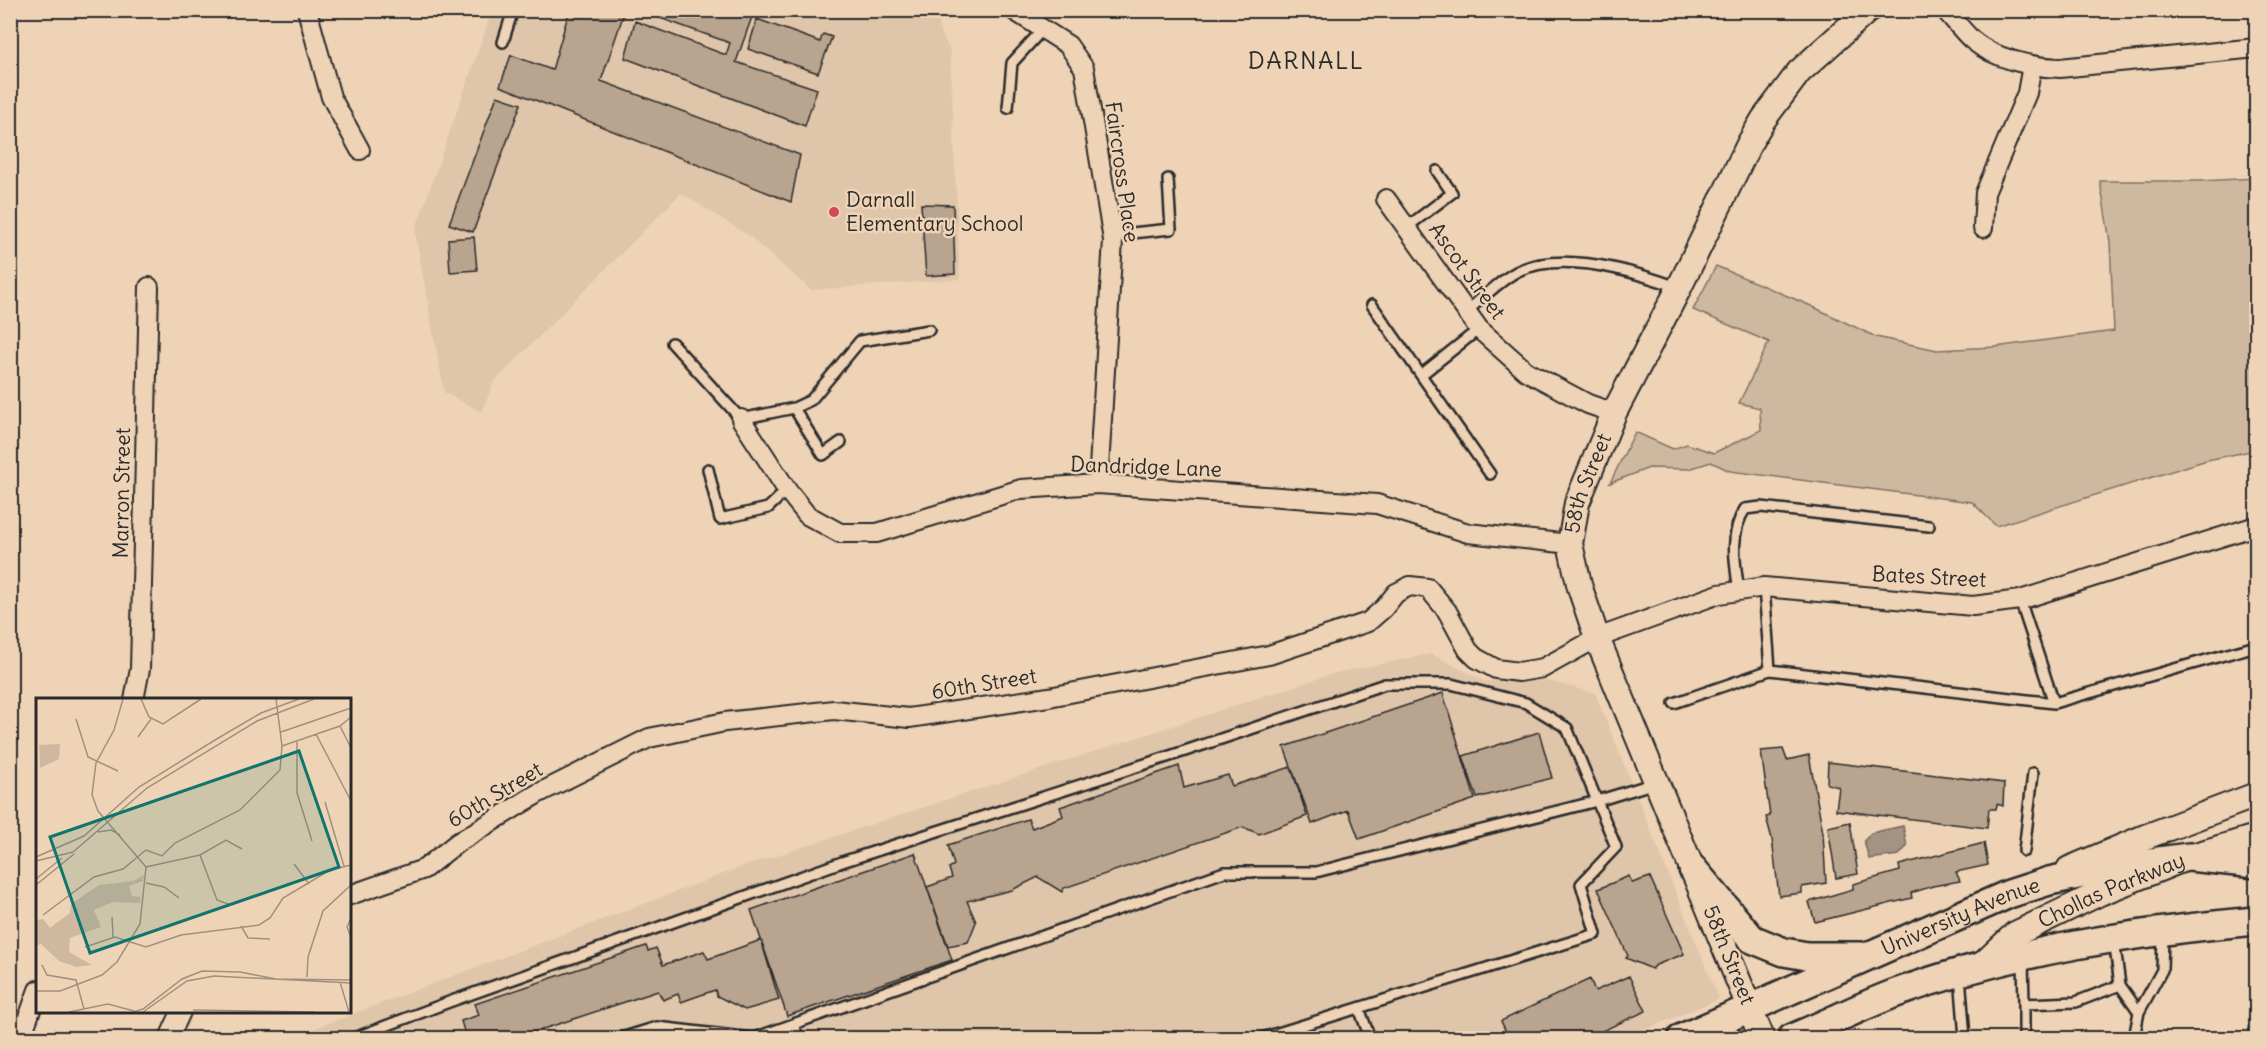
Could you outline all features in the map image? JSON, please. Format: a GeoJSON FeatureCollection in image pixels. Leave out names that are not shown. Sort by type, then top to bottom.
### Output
{"type":"FeatureCollection","features":[{"type":"Feature","properties":{"kind":"main road","name":"University Avenue"},"geometry":{"type":"LineString","coordinates":[[1682,1038],[2009,894],[2049,881],[2121,866],[2189,857],[2256,864]]}},
{"type":"Feature","properties":{"kind":"main road"},"geometry":{"type":"LineString","coordinates":[[1693,869],[1752,939],[1784,952],[1807,956],[1872,956]]}},
{"type":"Feature","properties":{"kind":"main road","name":"University Avenue"},"geometry":{"type":"LineString","coordinates":[[1792,1038],[1896,993],[1970,970],[2114,939],[2256,921]]}},
{"type":"Feature","properties":{"kind":"street"},"geometry":{"type":"LineString","coordinates":[[307,10],[331,97],[360,150]]}},
{"type":"Feature","properties":{"kind":"street","name":"Faircross Place"},"geometry":{"type":"LineString","coordinates":[[1012,10],[1068,45],[1084,68],[1112,234],[1098,484]]}},
{"type":"Feature","properties":{"kind":"street","name":"58th Street"},"geometry":{"type":"LineString","coordinates":[[1762,1038],[1597,639],[1580,588],[1570,544],[1577,503],[1614,413],[1679,288],[1750,142],[1763,120],[1799,72],[1869,10]]}},
{"type":"Feature","properties":{"kind":"street"},"geometry":{"type":"LineString","coordinates":[[1945,10],[1972,40],[2001,56],[2032,65],[2060,68],[2256,48]]}},
{"type":"Feature","properties":{"kind":"street"},"geometry":{"type":"LineString","coordinates":[[1983,228],[1985,193],[2027,93],[2032,65]]}},
{"type":"Feature","properties":{"kind":"street","name":"Ascot Street"},"geometry":{"type":"LineString","coordinates":[[1386,199],[1479,329],[1526,370],[1588,404],[1614,413]]}},
{"type":"Feature","properties":{"kind":"street","name":"Marron Street"},"geometry":{"type":"LineString","coordinates":[[134,698],[140,669],[150,286]]}},
{"type":"Feature","properties":{"kind":"street","name":"Dandridge Lane"},"geometry":{"type":"LineString","coordinates":[[741,419],[787,490],[807,515],[840,533],[877,533],[1021,489],[1098,484],[1377,504],[1468,533],[1570,544]]}},
{"type":"Feature","properties":{"kind":"street","name":"Bates Street"},"geometry":{"type":"LineString","coordinates":[[1597,639],[1719,594],[1764,587],[1973,606],[2020,600],[2256,526]]}},
{"type":"Feature","properties":{"kind":"street","name":"60th Street"},"geometry":{"type":"LineString","coordinates":[[351,895],[424,868],[457,843],[537,794],[649,738],[660,735],[725,722],[834,710],[909,718],[1049,696],[1269,655],[1368,622],[1396,593],[1410,586],[1428,588],[1447,611],[1468,650],[1476,658],[1496,669],[1520,672],[1543,668],[1597,639]]}},
{"type":"Feature","properties":{"kind":"street","name":"Chollas Parkway"},"geometry":{"type":"LineString","coordinates":[[2009,894],[2145,837],[2256,795]]}},
{"type":"Feature","properties":{"kind":"street","name":"Chollas Parkway"},"geometry":{"type":"LineString","coordinates":[[1970,970],[2015,934],[2100,893],[2189,857],[2256,837]]}},
{"type":"Feature","properties":{"kind":"street"},"geometry":{"type":"LineString","coordinates":[[21,1038],[36,996]]}},
{"type":"Feature","properties":{"kind":"street"},"geometry":{"type":"LineString","coordinates":[[169,1038],[180,1013]]}},
{"type":"Feature","properties":{"kind":"lane"},"geometry":{"type":"LineString","coordinates":[[503,42],[513,10]]}},
{"type":"Feature","properties":{"kind":"lane"},"geometry":{"type":"LineString","coordinates":[[1008,108],[1012,63],[1043,29]]}},
{"type":"Feature","properties":{"kind":"lane"},"geometry":{"type":"LineString","coordinates":[[1407,227],[1452,193],[1437,171]]}},
{"type":"Feature","properties":{"kind":"lane"},"geometry":{"type":"LineString","coordinates":[[1112,234],[1171,229],[1168,179]]}},
{"type":"Feature","properties":{"kind":"lane"},"geometry":{"type":"LineString","coordinates":[[1467,311],[1516,272],[1536,265],[1557,263],[1618,268],[1679,288]]}},
{"type":"Feature","properties":{"kind":"lane"},"geometry":{"type":"LineString","coordinates":[[1372,305],[1490,474]]}},
{"type":"Feature","properties":{"kind":"lane"},"geometry":{"type":"LineString","coordinates":[[1421,375],[1479,329]]}},
{"type":"Feature","properties":{"kind":"lane"},"geometry":{"type":"LineString","coordinates":[[672,343],[741,419],[794,408],[811,400],[860,341],[929,330]]}},
{"type":"Feature","properties":{"kind":"lane"},"geometry":{"type":"LineString","coordinates":[[794,408],[823,455],[841,442]]}},
{"type":"Feature","properties":{"kind":"lane"},"geometry":{"type":"LineString","coordinates":[[708,469],[720,519],[768,508],[787,490]]}},
{"type":"Feature","properties":{"kind":"lane"},"geometry":{"type":"LineString","coordinates":[[1739,591],[1736,531],[1745,509],[1761,507],[1929,526]]}},
{"type":"Feature","properties":{"kind":"lane"},"geometry":{"type":"LineString","coordinates":[[1764,587],[1770,670]]}},
{"type":"Feature","properties":{"kind":"lane"},"geometry":{"type":"LineString","coordinates":[[2020,600],[2054,703]]}},
{"type":"Feature","properties":{"kind":"lane"},"geometry":{"type":"LineString","coordinates":[[1674,703],[1770,670],[2054,703],[2256,646]]}},
{"type":"Feature","properties":{"kind":"lane"},"geometry":{"type":"LineString","coordinates":[[354,1038],[842,862],[1385,684],[1451,684],[1526,703],[1567,728],[1616,848],[1581,884],[1596,934],[1262,1038]]}},
{"type":"Feature","properties":{"kind":"lane"},"geometry":{"type":"LineString","coordinates":[[2024,851],[2033,773]]}},
{"type":"Feature","properties":{"kind":"lane"},"geometry":{"type":"LineString","coordinates":[[621,1038],[657,1026],[753,1038],[1224,872],[1316,872],[1597,801],[1657,782]]}},
{"type":"Feature","properties":{"kind":"lane"},"geometry":{"type":"LineString","coordinates":[[2134,1038],[2139,1012],[2162,970],[2163,932]]}},
{"type":"Feature","properties":{"kind":"lane"},"geometry":{"type":"LineString","coordinates":[[2114,939],[2120,985],[2139,1012]]}},
{"type":"Feature","properties":{"kind":"lane"},"geometry":{"type":"LineString","coordinates":[[2022,957],[2024,1038]]}},
{"type":"Feature","properties":{"kind":"lane"},"geometry":{"type":"LineString","coordinates":[[1965,1038],[1970,970]]}},
{"type":"Feature","properties":{"kind":"lane"},"geometry":{"type":"LineString","coordinates":[[2024,1004],[2076,1002],[2120,985]]}},
{"type":"Feature","properties":{"kind":"lane"},"geometry":{"type":"LineString","coordinates":[[1359,1008],[1370,1038]]}},
{"type":"Feature","properties":{"kind":"lane"},"geometry":{"type":"LineString","coordinates":[[794,1024],[798,1038]]}},
{"type":"Feature","properties":{"kind":"shaded area","name":"Darnall Elementary School"},"geometry":{"type":"Polygon","coordinates":[[[492,11],[937,11],[940,32],[950,50],[960,279],[811,290],[749,236],[681,193],[494,382],[482,412],[444,392],[415,231],[492,11]]]}},
{"type":"Feature","properties":{"kind":"shaded area"},"geometry":{"type":"Polygon","coordinates":[[[2256,178],[2256,450],[2207,460],[1996,526],[1972,502],[1730,471],[1711,462],[1689,469],[1649,468],[1610,483],[1635,432],[1673,449],[1687,444],[1714,453],[1761,430],[1760,408],[1739,403],[1769,342],[1693,310],[1716,266],[1809,305],[1876,337],[1937,350],[1995,347],[2114,331],[2110,242],[2100,181],[2201,181],[2256,178]]]}},
{"type":"Feature","properties":{"kind":"shaded area"},"geometry":{"type":"Polygon","coordinates":[[[1431,654],[1484,681],[1544,680],[1595,693],[1719,999],[1625,1038],[289,1038],[747,865],[1335,673],[1431,654]]]}},
{"type":"Feature","properties":{"kind":"shaded area"},"geometry":{"type":"Polygon","coordinates":[[[1903,826],[1907,846],[1899,855],[1869,859],[1864,841],[1871,833],[1903,826]]]}},
{"type":"Feature","properties":{"kind":"building"},"geometry":{"type":"Polygon","coordinates":[[[565,10],[625,10],[601,81],[800,155],[791,202],[500,86],[511,55],[552,70],[569,12],[565,10]]]}},
{"type":"Feature","properties":{"kind":"building"},"geometry":{"type":"Polygon","coordinates":[[[647,10],[744,10],[753,14],[736,62],[817,89],[805,126],[625,58],[635,21],[726,55],[730,43],[646,13],[647,10]]]}},
{"type":"Feature","properties":{"kind":"building"},"geometry":{"type":"Polygon","coordinates":[[[793,10],[822,10],[822,11],[793,14],[793,10]]]}},
{"type":"Feature","properties":{"kind":"building"},"geometry":{"type":"Polygon","coordinates":[[[757,19],[820,42],[823,34],[832,37],[818,73],[748,49],[757,19]]]}},
{"type":"Feature","properties":{"kind":"building"},"geometry":{"type":"Polygon","coordinates":[[[497,96],[521,104],[473,232],[449,224],[497,96]]]}},
{"type":"Feature","properties":{"kind":"building"},"geometry":{"type":"Polygon","coordinates":[[[921,204],[953,205],[955,274],[926,276],[921,204]]]}},
{"type":"Feature","properties":{"kind":"building"},"geometry":{"type":"Polygon","coordinates":[[[474,237],[477,270],[450,272],[448,239],[474,237]]]}},
{"type":"Feature","properties":{"kind":"building"},"geometry":{"type":"Polygon","coordinates":[[[1443,693],[1475,799],[1359,839],[1348,810],[1312,824],[1284,747],[1443,693]]]}},
{"type":"Feature","properties":{"kind":"building"},"geometry":{"type":"Polygon","coordinates":[[[1539,732],[1552,778],[1477,798],[1463,756],[1539,732]]]}},
{"type":"Feature","properties":{"kind":"building"},"geometry":{"type":"Polygon","coordinates":[[[1783,749],[1787,760],[1809,755],[1823,833],[1826,883],[1802,887],[1802,893],[1779,896],[1772,839],[1766,817],[1770,816],[1761,751],[1783,749]]]}},
{"type":"Feature","properties":{"kind":"building"},"geometry":{"type":"Polygon","coordinates":[[[1828,762],[2004,783],[2003,806],[1997,804],[1996,809],[1989,809],[1987,828],[1836,810],[1839,787],[1827,784],[1828,762]]]}},
{"type":"Feature","properties":{"kind":"building"},"geometry":{"type":"Polygon","coordinates":[[[1179,766],[1184,788],[1228,775],[1232,786],[1291,767],[1307,816],[1259,834],[1243,827],[1064,888],[1062,892],[1038,877],[1012,890],[967,901],[976,922],[968,942],[948,946],[927,887],[952,878],[949,868],[954,865],[948,845],[1028,819],[1032,828],[1063,816],[1060,807],[1179,766]]]}},
{"type":"Feature","properties":{"kind":"building"},"geometry":{"type":"Polygon","coordinates":[[[1850,822],[1858,874],[1836,878],[1828,827],[1850,822]]]}},
{"type":"Feature","properties":{"kind":"building"},"geometry":{"type":"Polygon","coordinates":[[[1984,843],[1988,865],[1956,872],[1960,881],[1911,893],[1912,898],[1815,922],[1809,902],[1853,889],[1853,884],[1900,871],[1899,865],[1984,843]]]}},
{"type":"Feature","properties":{"kind":"building"},"geometry":{"type":"Polygon","coordinates":[[[915,853],[952,960],[787,1016],[751,910],[915,853]]]}},
{"type":"Feature","properties":{"kind":"building"},"geometry":{"type":"Polygon","coordinates":[[[1629,876],[1632,883],[1650,877],[1684,954],[1656,965],[1652,969],[1626,958],[1628,956],[1598,889],[1629,876]]]}},
{"type":"Feature","properties":{"kind":"building"},"geometry":{"type":"Polygon","coordinates":[[[761,940],[779,1000],[745,1010],[717,996],[715,990],[681,1002],[678,994],[663,1000],[658,991],[516,1038],[466,1038],[461,1021],[479,1015],[475,1004],[646,946],[648,951],[656,948],[663,965],[704,951],[708,959],[761,940]]]}},
{"type":"Feature","properties":{"kind":"building"},"geometry":{"type":"Polygon","coordinates":[[[1629,976],[1646,1011],[1587,1038],[1509,1038],[1501,1021],[1590,979],[1595,991],[1629,976]]]}},
{"type":"Feature","properties":{"kind":"place","name":"Darnall Elementary School"},"geometry":{"type":"Point","coordinates":[834,212]}},
{"type":"Feature","properties":{"kind":"district","name":"DARNALL"},"geometry":{"type":"Point","coordinates":[1306,61]}}]}
